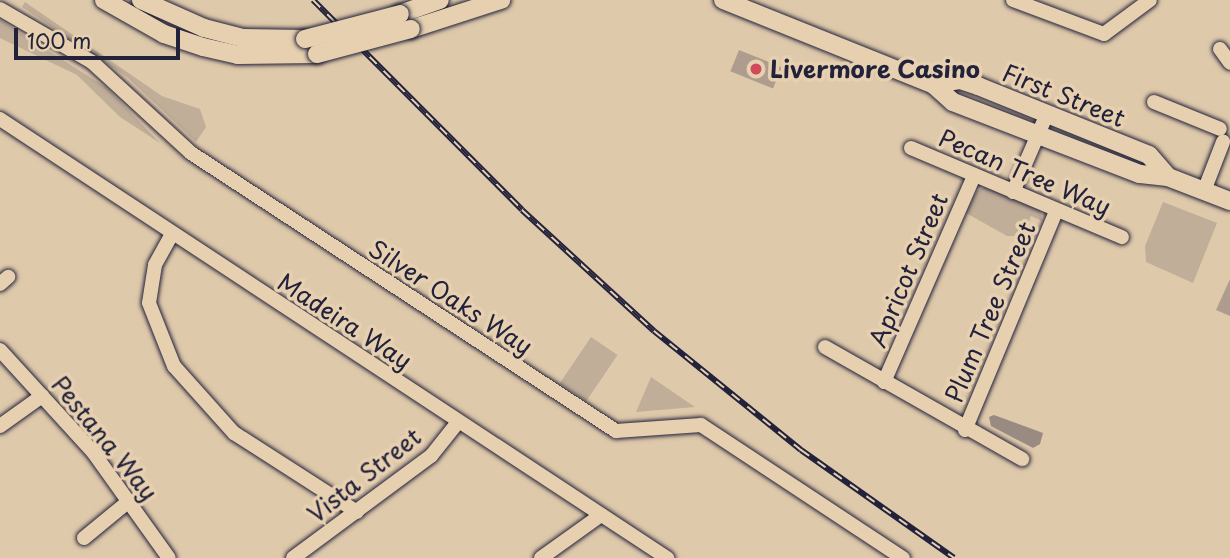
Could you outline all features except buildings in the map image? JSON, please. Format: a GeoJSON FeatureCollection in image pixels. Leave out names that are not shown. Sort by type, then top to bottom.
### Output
{"type":"FeatureCollection","features":[{"type":"Feature","properties":{"kind":"main road"},"geometry":{"type":"LineString","coordinates":[[104,0],[164,34],[238,55],[317,54],[405,22],[440,0]]}},
{"type":"Feature","properties":{"kind":"main road"},"geometry":{"type":"LineString","coordinates":[[142,0],[204,28],[243,38],[305,39],[405,22],[501,0]]}},
{"type":"Feature","properties":{"kind":"main road","name":"First Street"},"geometry":{"type":"LineString","coordinates":[[723,0],[934,85],[953,102],[1140,174],[1168,177],[1230,201]]}},
{"type":"Feature","properties":{"kind":"main road","name":"First Street"},"geometry":{"type":"LineString","coordinates":[[934,85],[960,80],[1149,155],[1168,177]]}},
{"type":"Feature","properties":{"kind":"street"},"geometry":{"type":"LineString","coordinates":[[1013,0],[1104,34],[1150,0]]}},
{"type":"Feature","properties":{"kind":"street","name":"Silver Oaks Way"},"geometry":{"type":"LineString","coordinates":[[0,9],[92,62],[191,153],[616,431],[701,425],[903,558]]}},
{"type":"Feature","properties":{"kind":"street"},"geometry":{"type":"LineString","coordinates":[[1220,49],[1230,63]]}},
{"type":"Feature","properties":{"kind":"street"},"geometry":{"type":"LineString","coordinates":[[1154,102],[1226,135],[1203,191]]}},
{"type":"Feature","properties":{"kind":"street"},"geometry":{"type":"LineString","coordinates":[[1013,192],[1046,116]]}},
{"type":"Feature","properties":{"kind":"street","name":"Madeira Way"},"geometry":{"type":"LineString","coordinates":[[0,119],[667,558]]}},
{"type":"Feature","properties":{"kind":"street","name":"Pecan Tree Way"},"geometry":{"type":"LineString","coordinates":[[911,148],[1122,237]]}},
{"type":"Feature","properties":{"kind":"street","name":"Apricot Street"},"geometry":{"type":"LineString","coordinates":[[884,382],[974,176]]}},
{"type":"Feature","properties":{"kind":"street","name":"Plum Tree Street"},"geometry":{"type":"LineString","coordinates":[[965,430],[1056,211]]}},
{"type":"Feature","properties":{"kind":"street"},"geometry":{"type":"LineString","coordinates":[[172,234],[155,265],[149,303],[174,366],[234,433],[357,512]]}},
{"type":"Feature","properties":{"kind":"street"},"geometry":{"type":"LineString","coordinates":[[825,346],[965,430],[1022,459]]}},
{"type":"Feature","properties":{"kind":"street","name":"Pestana Way"},"geometry":{"type":"LineString","coordinates":[[0,350],[129,501],[169,558]]}},
{"type":"Feature","properties":{"kind":"street"},"geometry":{"type":"LineString","coordinates":[[0,426],[42,396]]}},
{"type":"Feature","properties":{"kind":"street","name":"Vista Street"},"geometry":{"type":"LineString","coordinates":[[293,558],[431,456],[457,422]]}},
{"type":"Feature","properties":{"kind":"street"},"geometry":{"type":"LineString","coordinates":[[84,538],[129,501]]}},
{"type":"Feature","properties":{"kind":"street"},"geometry":{"type":"LineString","coordinates":[[541,558],[601,514]]}},
{"type":"Feature","properties":{"kind":"shaded area"},"geometry":{"type":"Polygon","coordinates":[[[25,2],[162,96],[200,109],[206,127],[196,142],[127,77],[22,7],[25,2]]]}},
{"type":"Feature","properties":{"kind":"shaded area"},"geometry":{"type":"Polygon","coordinates":[[[0,20],[107,88],[160,143],[120,117],[77,75],[0,38],[0,20]]]}},
{"type":"Feature","properties":{"kind":"shaded area"},"geometry":{"type":"Polygon","coordinates":[[[985,187],[1040,210],[1042,221],[1031,216],[1024,236],[1007,236],[966,213],[977,191],[985,187]]]}},
{"type":"Feature","properties":{"kind":"shaded area"},"geometry":{"type":"Polygon","coordinates":[[[1163,202],[1217,223],[1193,283],[1146,262],[1145,246],[1163,202]]]}},
{"type":"Feature","properties":{"kind":"shaded area"},"geometry":{"type":"Polygon","coordinates":[[[591,337],[618,355],[586,401],[560,383],[591,337]]]}},
{"type":"Feature","properties":{"kind":"shaded area"},"geometry":{"type":"Polygon","coordinates":[[[651,377],[695,407],[636,412],[651,377]]]}},
{"type":"Feature","properties":{"kind":"shaded area"},"geometry":{"type":"Polygon","coordinates":[[[994,415],[1043,433],[1040,444],[1033,448],[991,426],[989,417],[994,415]]]}},
{"type":"Feature","properties":{"kind":"railway"},"geometry":{"type":"LineString","coordinates":[[313,0],[522,210],[654,331],[801,450],[954,558]]}},
{"type":"Feature","properties":{"kind":"place","name":"Livermore Casino"},"geometry":{"type":"Point","coordinates":[756,69]}}]}
